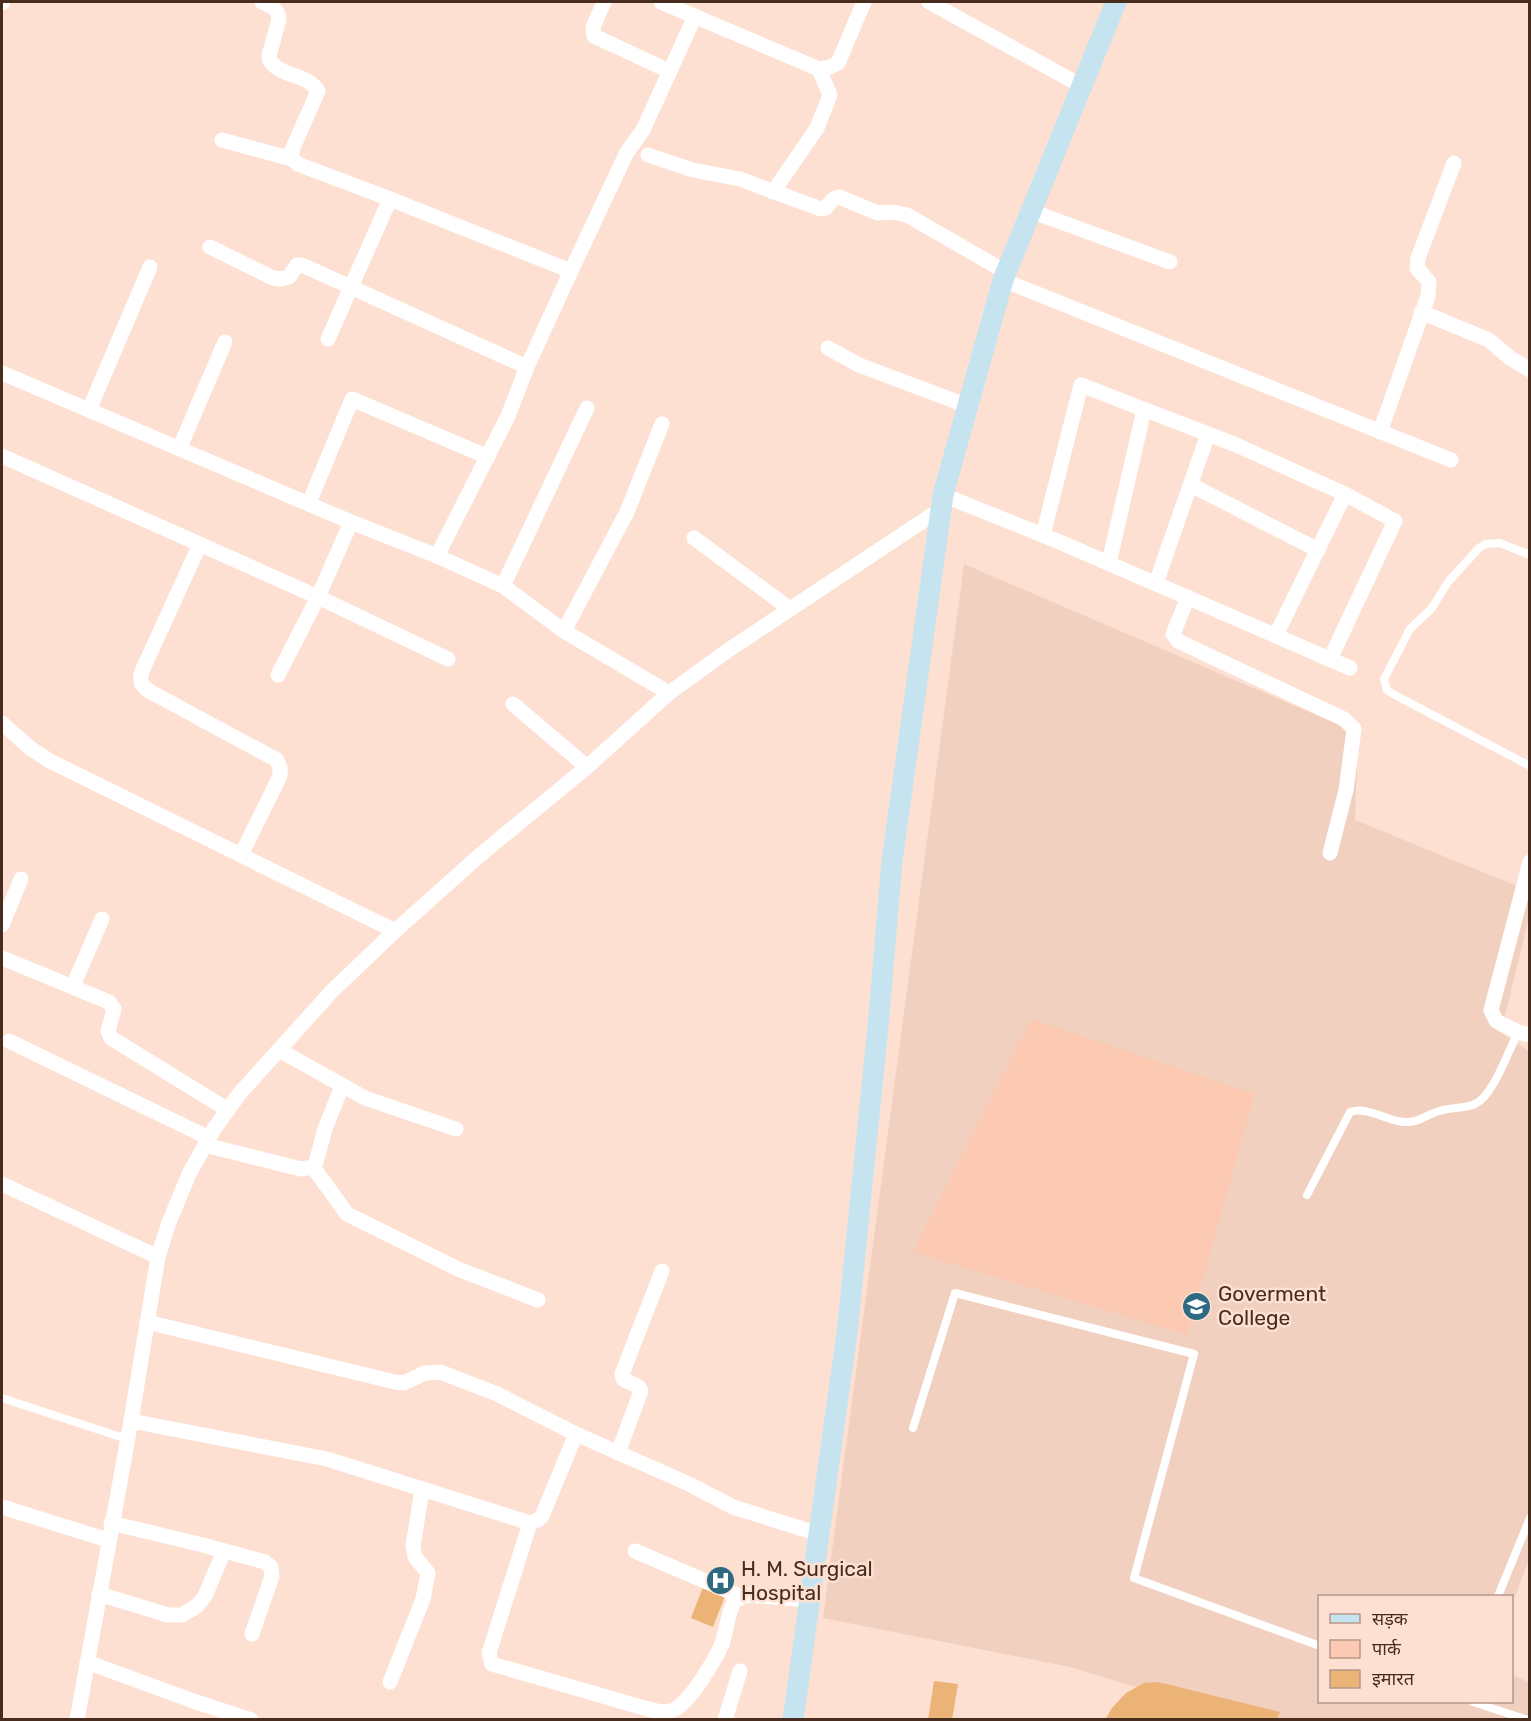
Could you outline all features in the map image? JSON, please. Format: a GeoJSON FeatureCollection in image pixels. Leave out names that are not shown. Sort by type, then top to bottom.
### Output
{"type":"FeatureCollection","features":[{"type":"Feature","properties":{"kind":"street"},"geometry":{"type":"LineString","coordinates":[[262,2],[273,6],[278,13],[270,61],[279,69],[314,85],[318,91],[292,150],[292,159]]}},
{"type":"Feature","properties":{"kind":"street"},"geometry":{"type":"LineString","coordinates":[[604,2],[593,27],[594,36],[669,71]]}},
{"type":"Feature","properties":{"kind":"street"},"geometry":{"type":"LineString","coordinates":[[661,2],[819,69],[838,63],[864,2]]}},
{"type":"Feature","properties":{"kind":"street"},"geometry":{"type":"LineString","coordinates":[[929,2],[1082,86]]}},
{"type":"Feature","properties":{"kind":"street"},"geometry":{"type":"LineString","coordinates":[[793,1719],[847,1334],[892,861],[942,502],[1004,276],[1116,2]]}},
{"type":"Feature","properties":{"kind":"street"},"geometry":{"type":"LineString","coordinates":[[437,556],[508,416],[527,367],[571,271],[627,152],[643,130],[695,16]]}},
{"type":"Feature","properties":{"kind":"street"},"geometry":{"type":"LineString","coordinates":[[773,192],[817,128],[826,106],[830,95],[819,69]]}},
{"type":"Feature","properties":{"kind":"street"},"geometry":{"type":"LineString","coordinates":[[222,140],[292,159],[298,164],[571,271]]}},
{"type":"Feature","properties":{"kind":"street"},"geometry":{"type":"LineString","coordinates":[[648,155],[693,170],[740,179],[822,209],[826,208],[833,199],[839,198],[878,213],[901,213],[1004,276],[1451,460]]}},
{"type":"Feature","properties":{"kind":"street"},"geometry":{"type":"LineString","coordinates":[[1380,432],[1430,288],[1429,282],[1418,268],[1418,258],[1454,163]]}},
{"type":"Feature","properties":{"kind":"street"},"geometry":{"type":"LineString","coordinates":[[328,339],[390,199]]}},
{"type":"Feature","properties":{"kind":"street"},"geometry":{"type":"LineString","coordinates":[[1031,211],[1170,262]]}},
{"type":"Feature","properties":{"kind":"street"},"geometry":{"type":"LineString","coordinates":[[210,246],[273,278],[289,277],[297,265],[302,265],[527,367]]}},
{"type":"Feature","properties":{"kind":"street"},"geometry":{"type":"LineString","coordinates":[[89,410],[150,267]]}},
{"type":"Feature","properties":{"kind":"street"},"geometry":{"type":"LineString","coordinates":[[1421,312],[1489,340],[1510,358],[1530,370]]}},
{"type":"Feature","properties":{"kind":"street"},"geometry":{"type":"LineString","coordinates":[[180,447],[225,342]]}},
{"type":"Feature","properties":{"kind":"street"},"geometry":{"type":"LineString","coordinates":[[828,348],[859,365],[968,406]]}},
{"type":"Feature","properties":{"kind":"street"},"geometry":{"type":"LineString","coordinates":[[2,373],[503,586],[564,631],[669,693]]}},
{"type":"Feature","properties":{"kind":"street"},"geometry":{"type":"LineString","coordinates":[[1043,535],[1081,385],[1208,434],[1345,494],[1395,521],[1330,659]]}},
{"type":"Feature","properties":{"kind":"street"},"geometry":{"type":"LineString","coordinates":[[309,503],[352,399],[488,457]]}},
{"type":"Feature","properties":{"kind":"street"},"geometry":{"type":"LineString","coordinates":[[503,586],[587,408]]}},
{"type":"Feature","properties":{"kind":"street"},"geometry":{"type":"LineString","coordinates":[[1109,563],[1144,410]]}},
{"type":"Feature","properties":{"kind":"street"},"geometry":{"type":"LineString","coordinates":[[564,631],[627,512],[662,424]]}},
{"type":"Feature","properties":{"kind":"street"},"geometry":{"type":"LineString","coordinates":[[1156,583],[1208,434]]}},
{"type":"Feature","properties":{"kind":"street"},"geometry":{"type":"LineString","coordinates":[[2,456],[318,597],[448,659]]}},
{"type":"Feature","properties":{"kind":"street"},"geometry":{"type":"LineString","coordinates":[[1191,485],[1318,550]]}},
{"type":"Feature","properties":{"kind":"street"},"geometry":{"type":"LineString","coordinates":[[1276,635],[1345,494]]}},
{"type":"Feature","properties":{"kind":"street"},"geometry":{"type":"LineString","coordinates":[[942,502],[1043,535],[1350,668]]}},
{"type":"Feature","properties":{"kind":"street"},"geometry":{"type":"LineString","coordinates":[[77,1719],[158,1257],[168,1225],[189,1174],[207,1141],[240,1093],[332,991],[394,931],[669,693],[942,502]]}},
{"type":"Feature","properties":{"kind":"street"},"geometry":{"type":"LineString","coordinates":[[278,675],[318,597],[351,522]]}},
{"type":"Feature","properties":{"kind":"street"},"geometry":{"type":"LineString","coordinates":[[693,538],[790,609]]}},
{"type":"Feature","properties":{"kind":"street"},"geometry":{"type":"LineString","coordinates":[[200,544],[142,671],[140,682],[142,687],[149,691],[277,760],[280,776],[241,855]]}},
{"type":"Feature","properties":{"kind":"street"},"geometry":{"type":"LineString","coordinates":[[1188,597],[1173,634],[1178,641],[1336,715],[1349,722],[1354,729],[1346,790],[1330,853]]}},
{"type":"Feature","properties":{"kind":"street"},"geometry":{"type":"LineString","coordinates":[[513,704],[587,766]]}},
{"type":"Feature","properties":{"kind":"street"},"geometry":{"type":"LineString","coordinates":[[2,723],[30,748],[50,761],[394,931]]}},
{"type":"Feature","properties":{"kind":"street"},"geometry":{"type":"LineString","coordinates":[[1524,1034],[1496,1021],[1491,1010],[1530,862]]}},
{"type":"Feature","properties":{"kind":"street"},"geometry":{"type":"LineString","coordinates":[[2,925],[21,879]]}},
{"type":"Feature","properties":{"kind":"street"},"geometry":{"type":"LineString","coordinates":[[73,986],[102,919]]}},
{"type":"Feature","properties":{"kind":"street"},"geometry":{"type":"LineString","coordinates":[[2,958],[103,998],[114,1009],[108,1031],[114,1041],[228,1110]]}},
{"type":"Feature","properties":{"kind":"street"},"geometry":{"type":"LineString","coordinates":[[9,1041],[207,1141],[301,1169],[313,1167]]}},
{"type":"Feature","properties":{"kind":"street"},"geometry":{"type":"LineString","coordinates":[[279,1050],[365,1098],[456,1129]]}},
{"type":"Feature","properties":{"kind":"street"},"geometry":{"type":"LineString","coordinates":[[313,1167],[342,1086]]}},
{"type":"Feature","properties":{"kind":"street"},"geometry":{"type":"LineString","coordinates":[[313,1167],[343,1209],[354,1218],[458,1269],[538,1300]]}},
{"type":"Feature","properties":{"kind":"street"},"geometry":{"type":"LineString","coordinates":[[2,1184],[158,1257]]}},
{"type":"Feature","properties":{"kind":"street"},"geometry":{"type":"LineString","coordinates":[[618,1453],[640,1391],[639,1387],[623,1379],[622,1374],[662,1271]]}},
{"type":"Feature","properties":{"kind":"street"},"geometry":{"type":"LineString","coordinates":[[147,1322],[395,1382],[404,1383],[425,1373],[440,1372],[495,1393],[576,1434],[689,1484],[733,1507],[819,1534]]}},
{"type":"Feature","properties":{"kind":"street"},"geometry":{"type":"LineString","coordinates":[[131,1421],[327,1459],[530,1523],[542,1516],[576,1434]]}},
{"type":"Feature","properties":{"kind":"street"},"geometry":{"type":"LineString","coordinates":[[390,1682],[423,1599],[428,1573],[415,1557],[413,1546],[422,1490]]}},
{"type":"Feature","properties":{"kind":"street"},"geometry":{"type":"LineString","coordinates":[[2,1507],[108,1540]]}},
{"type":"Feature","properties":{"kind":"street"},"geometry":{"type":"LineString","coordinates":[[111,1523],[265,1562],[271,1567],[272,1572],[252,1635]]}},
{"type":"Feature","properties":{"kind":"street"},"geometry":{"type":"LineString","coordinates":[[530,1523],[489,1653],[492,1664],[656,1711],[674,1710],[682,1705],[714,1659],[722,1642],[730,1608],[740,1596],[810,1600]]}},
{"type":"Feature","properties":{"kind":"street"},"geometry":{"type":"LineString","coordinates":[[99,1594],[168,1615],[182,1615],[197,1606],[205,1596],[224,1551]]}},
{"type":"Feature","properties":{"kind":"street"},"geometry":{"type":"LineString","coordinates":[[635,1551],[740,1596]]}},
{"type":"Feature","properties":{"kind":"street"},"geometry":{"type":"LineString","coordinates":[[87,1662],[193,1701],[251,1719]]}},
{"type":"Feature","properties":{"kind":"street"},"geometry":{"type":"LineString","coordinates":[[725,1719],[740,1671]]}},
{"type":"Feature","properties":{"kind":"lane"},"geometry":{"type":"LineString","coordinates":[[1530,555],[1500,543],[1486,544],[1479,548],[1448,582],[1432,608],[1410,629],[1384,679],[1387,690],[1393,694],[1530,766]]}},
{"type":"Feature","properties":{"kind":"lane"},"geometry":{"type":"LineString","coordinates":[[1307,1195],[1347,1114],[1362,1110],[1403,1122],[1422,1119],[1444,1109],[1472,1105],[1480,1101],[1490,1089],[1524,1034]]}},
{"type":"Feature","properties":{"kind":"lane"},"geometry":{"type":"LineString","coordinates":[[913,1428],[955,1293],[1194,1354],[1134,1578],[1318,1645]]}},
{"type":"Feature","properties":{"kind":"lane"},"geometry":{"type":"LineString","coordinates":[[2,1398],[127,1439]]}},
{"type":"Feature","properties":{"kind":"lane"},"geometry":{"type":"LineString","coordinates":[[1498,1595],[1530,1518]]}},
{"type":"Feature","properties":{"kind":"lane"},"geometry":{"type":"LineString","coordinates":[[1479,1703],[1528,1719]]}},
{"type":"Feature","properties":{"kind":"shaded area","name":"Goverment College"},"geometry":{"type":"Polygon","coordinates":[[[964,564],[1358,733],[1355,820],[1529,891],[1529,917],[1501,1033],[1529,1051],[1529,1560],[1513,1601],[1513,1595],[1318,1595],[1318,1703],[1513,1703],[1513,1675],[1529,1682],[1529,1719],[1240,1719],[1070,1667],[823,1618],[964,564]]]}},
{"type":"Feature","properties":{"kind":"green space"},"geometry":{"type":"Polygon","coordinates":[[[1031,1019],[1255,1094],[1187,1335],[913,1252],[1031,1019]]]}},
{"type":"Feature","properties":{"kind":"building"},"geometry":{"type":"Polygon","coordinates":[[[703,1587],[725,1596],[713,1627],[691,1618],[703,1587]]]}},
{"type":"Feature","properties":{"kind":"building"},"geometry":{"type":"Polygon","coordinates":[[[934,1681],[958,1684],[952,1720],[928,1720],[934,1681]]]}},
{"type":"Feature","properties":{"kind":"building"},"geometry":{"type":"Polygon","coordinates":[[[1158,1682],[1280,1712],[1277,1720],[1105,1720],[1112,1708],[1126,1693],[1144,1683],[1158,1682]]]}},
{"type":"Feature","properties":{"kind":"place","name":"Goverment College"},"geometry":{"type":"Point","coordinates":[1197,1306]}},
{"type":"Feature","properties":{"kind":"place","name":"H. M. Surgical Hospital"},"geometry":{"type":"Point","coordinates":[720,1581]}}]}
